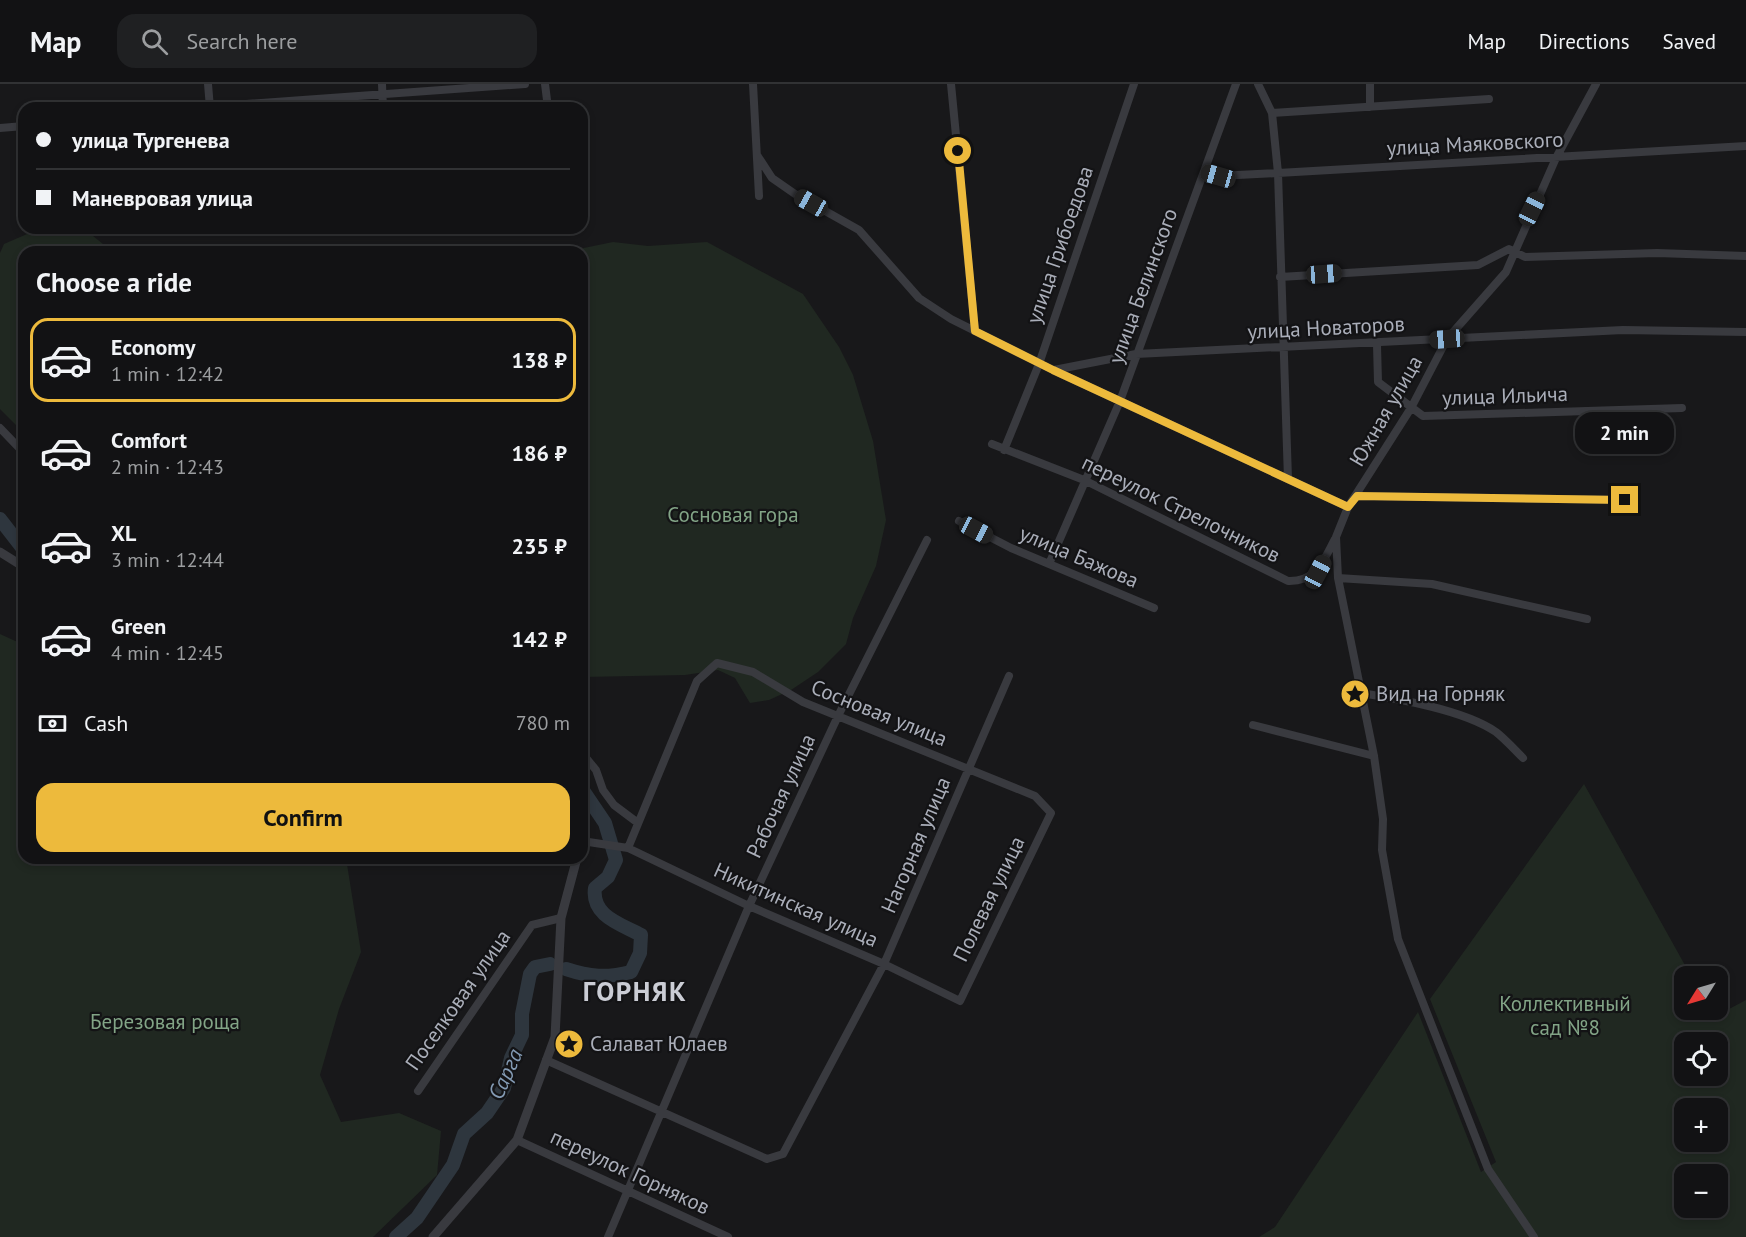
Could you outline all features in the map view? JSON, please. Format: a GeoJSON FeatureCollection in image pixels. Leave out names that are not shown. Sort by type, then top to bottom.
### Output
{"type":"FeatureCollection","features":[{"type":"Feature","properties":{"kind":"street"},"geometry":{"type":"LineString","coordinates":[[208,84],[210,102]]}},
{"type":"Feature","properties":{"kind":"street"},"geometry":{"type":"LineString","coordinates":[[382,84],[383,102]]}},
{"type":"Feature","properties":{"kind":"street"},"geometry":{"type":"LineString","coordinates":[[277,102],[525,84]]}},
{"type":"Feature","properties":{"kind":"street"},"geometry":{"type":"LineString","coordinates":[[545,84],[547,102]]}},
{"type":"Feature","properties":{"kind":"street"},"geometry":{"type":"LineString","coordinates":[[753,84],[759,196]]}},
{"type":"Feature","properties":{"kind":"street"},"geometry":{"type":"LineString","coordinates":[[951,84],[975,331]]}},
{"type":"Feature","properties":{"kind":"street","name":"улица Грибоедова"},"geometry":{"type":"LineString","coordinates":[[1004,450],[1039,364],[1134,84]]}},
{"type":"Feature","properties":{"kind":"street","name":"улица Белинского"},"geometry":{"type":"LineString","coordinates":[[1049,564],[1120,401],[1206,172],[1236,84]]}},
{"type":"Feature","properties":{"kind":"street"},"geometry":{"type":"LineString","coordinates":[[1258,84],[1272,113],[1278,173],[1288,479]]}},
{"type":"Feature","properties":{"kind":"street"},"geometry":{"type":"LineString","coordinates":[[1370,84],[1370,107]]}},
{"type":"Feature","properties":{"kind":"street","name":"Южная улица"},"geometry":{"type":"LineString","coordinates":[[1534,1237],[1484,1159],[1398,939],[1382,850],[1383,819],[1374,756],[1338,578],[1336,537],[1348,507],[1411,408],[1447,339],[1506,272],[1556,158],[1596,84]]}},
{"type":"Feature","properties":{"kind":"street"},"geometry":{"type":"LineString","coordinates":[[1272,113],[1489,99]]}},
{"type":"Feature","properties":{"kind":"street"},"geometry":{"type":"LineString","coordinates":[[0,128],[18,126]]}},
{"type":"Feature","properties":{"kind":"street","name":"улица Маяковского"},"geometry":{"type":"LineString","coordinates":[[1206,172],[1218,176],[1746,146]]}},
{"type":"Feature","properties":{"kind":"street"},"geometry":{"type":"LineString","coordinates":[[757,155],[772,178],[795,194],[859,230],[919,298],[975,331],[1039,364],[1348,507]]}},
{"type":"Feature","properties":{"kind":"street"},"geometry":{"type":"LineString","coordinates":[[1280,278],[1478,264],[1509,249],[1525,257],[1657,252],[1746,256]]}},
{"type":"Feature","properties":{"kind":"street","name":"улица Новаторов"},"geometry":{"type":"LineString","coordinates":[[1053,370],[1136,354],[1377,345],[1623,330],[1746,332]]}},
{"type":"Feature","properties":{"kind":"street","name":"улица Ильича"},"geometry":{"type":"LineString","coordinates":[[1377,345],[1378,382],[1423,416],[1682,408]]}},
{"type":"Feature","properties":{"kind":"street"},"geometry":{"type":"LineString","coordinates":[[0,428],[18,447]]}},
{"type":"Feature","properties":{"kind":"street","name":"переулок Стрелочников"},"geometry":{"type":"LineString","coordinates":[[992,444],[1084,480],[1288,580],[1301,581],[1318,572],[1336,537]]}},
{"type":"Feature","properties":{"kind":"street"},"geometry":{"type":"LineString","coordinates":[[1357,496],[1625,500]]}},
{"type":"Feature","properties":{"kind":"street","name":"улица Бажова"},"geometry":{"type":"LineString","coordinates":[[959,521],[1011,548],[1154,608]]}},
{"type":"Feature","properties":{"kind":"street","name":"Рабочая улица"},"geometry":{"type":"LineString","coordinates":[[608,1237],[749,906],[838,716],[927,540]]}},
{"type":"Feature","properties":{"kind":"street"},"geometry":{"type":"LineString","coordinates":[[0,552],[18,563]]}},
{"type":"Feature","properties":{"kind":"street"},"geometry":{"type":"LineString","coordinates":[[1338,578],[1432,584],[1587,619]]}},
{"type":"Feature","properties":{"kind":"street","name":"Сосновая улица"},"geometry":{"type":"LineString","coordinates":[[638,823],[697,681],[717,663],[738,666],[753,672],[803,702],[1035,796],[1051,813]]}},
{"type":"Feature","properties":{"kind":"street","name":"Нагорная улица"},"geometry":{"type":"LineString","coordinates":[[662,1112],[767,1159],[783,1154],[884,964],[1009,676]]}},
{"type":"Feature","properties":{"kind":"street"},"geometry":{"type":"LineString","coordinates":[[1361,693],[1424,705],[1466,718],[1495,731],[1523,758]]}},
{"type":"Feature","properties":{"kind":"street"},"geometry":{"type":"LineString","coordinates":[[1253,725],[1374,756]]}},
{"type":"Feature","properties":{"kind":"street"},"geometry":{"type":"LineString","coordinates":[[588,760],[596,770],[603,790],[614,805],[638,823],[627,848]]}},
{"type":"Feature","properties":{"kind":"street","name":"Полевая улица"},"geometry":{"type":"LineString","coordinates":[[960,1001],[1051,813]]}},
{"type":"Feature","properties":{"kind":"street","name":"Никитинская улица"},"geometry":{"type":"LineString","coordinates":[[588,841],[627,848],[749,906],[884,964],[960,1001]]}},
{"type":"Feature","properties":{"kind":"street"},"geometry":{"type":"LineString","coordinates":[[433,1237],[517,1140],[555,1038],[561,918],[575,864]]}},
{"type":"Feature","properties":{"kind":"street","name":"Поселковая улица"},"geometry":{"type":"LineString","coordinates":[[418,1090],[532,925],[561,918]]}},
{"type":"Feature","properties":{"kind":"street"},"geometry":{"type":"LineString","coordinates":[[546,1060],[662,1112]]}},
{"type":"Feature","properties":{"kind":"street","name":"переулок Горняков"},"geometry":{"type":"LineString","coordinates":[[517,1140],[728,1237]]}},
{"type":"Feature","properties":{"kind":"green space"},"geometry":{"type":"Polygon","coordinates":[[[27,234],[90,234],[106,246],[18,246],[18,427],[0,409],[0,253],[4,244],[27,234]]]}},
{"type":"Feature","properties":{"kind":"green space","name":"Сосновая гора"},"geometry":{"type":"Polygon","coordinates":[[[613,242],[648,246],[707,242],[803,294],[839,347],[853,375],[873,441],[886,520],[876,566],[853,618],[846,644],[818,672],[791,690],[769,700],[750,703],[735,678],[718,670],[685,675],[588,677],[588,247],[613,242]]]}},
{"type":"Feature","properties":{"kind":"green space","name":"Сосновая гора"},"geometry":{"type":"Polygon","coordinates":[[[538,244],[550,246],[527,246],[538,244]]]}},
{"type":"Feature","properties":{"kind":"green space","name":"Березовая роща"},"geometry":{"type":"Polygon","coordinates":[[[0,634],[18,642],[18,864],[347,864],[361,952],[339,1009],[320,1075],[341,1122],[399,1113],[441,1131],[437,1175],[373,1237],[0,1237],[0,634]]]}},
{"type":"Feature","properties":{"kind":"green space","name":"Коллективный сад №8"},"geometry":{"type":"Polygon","coordinates":[[[1584,784],[1685,966],[1674,966],[1674,1020],[1728,1020],[1728,1010],[1746,1000],[1746,1237],[1259,1237],[1275,1227],[1418,1012],[1481,1172],[1496,1162],[1430,999],[1584,784]]]}},
{"type":"Feature","properties":{"kind":"waterway","name":"Сарга"},"geometry":{"type":"LineString","coordinates":[[0,519],[18,542]]}},
{"type":"Feature","properties":{"kind":"waterway","name":"Сарга"},"geometry":{"type":"LineString","coordinates":[[566,969],[598,976],[622,974],[631,972],[640,953],[641,935],[609,918],[598,906],[595,898],[595,888],[608,877],[616,860],[605,823],[588,798]]}},
{"type":"Feature","properties":{"kind":"waterway","name":"Сарга"},"geometry":{"type":"LineString","coordinates":[[396,1237],[417,1218],[453,1165],[464,1134],[487,1113],[504,1088],[511,1058],[522,1035],[522,1014],[530,974],[535,967],[550,964]]}},
{"type":"Feature","properties":{"kind":"place","name":"Вид на Горняк"},"geometry":{"type":"Point","coordinates":[1355,694]}},
{"type":"Feature","properties":{"kind":"place","name":"Салават Юлаев"},"geometry":{"type":"Point","coordinates":[569,1044]}},
{"type":"Feature","properties":{"kind":"district","name":"ГОРНЯК"},"geometry":{"type":"Point","coordinates":[635,992]}},
{"type":"Feature","properties":{"kind":"route"},"geometry":{"type":"LineString","coordinates":[[958,151],[975,331],[1053,370],[1348,507],[1357,496],[1625,500]]}}]}
